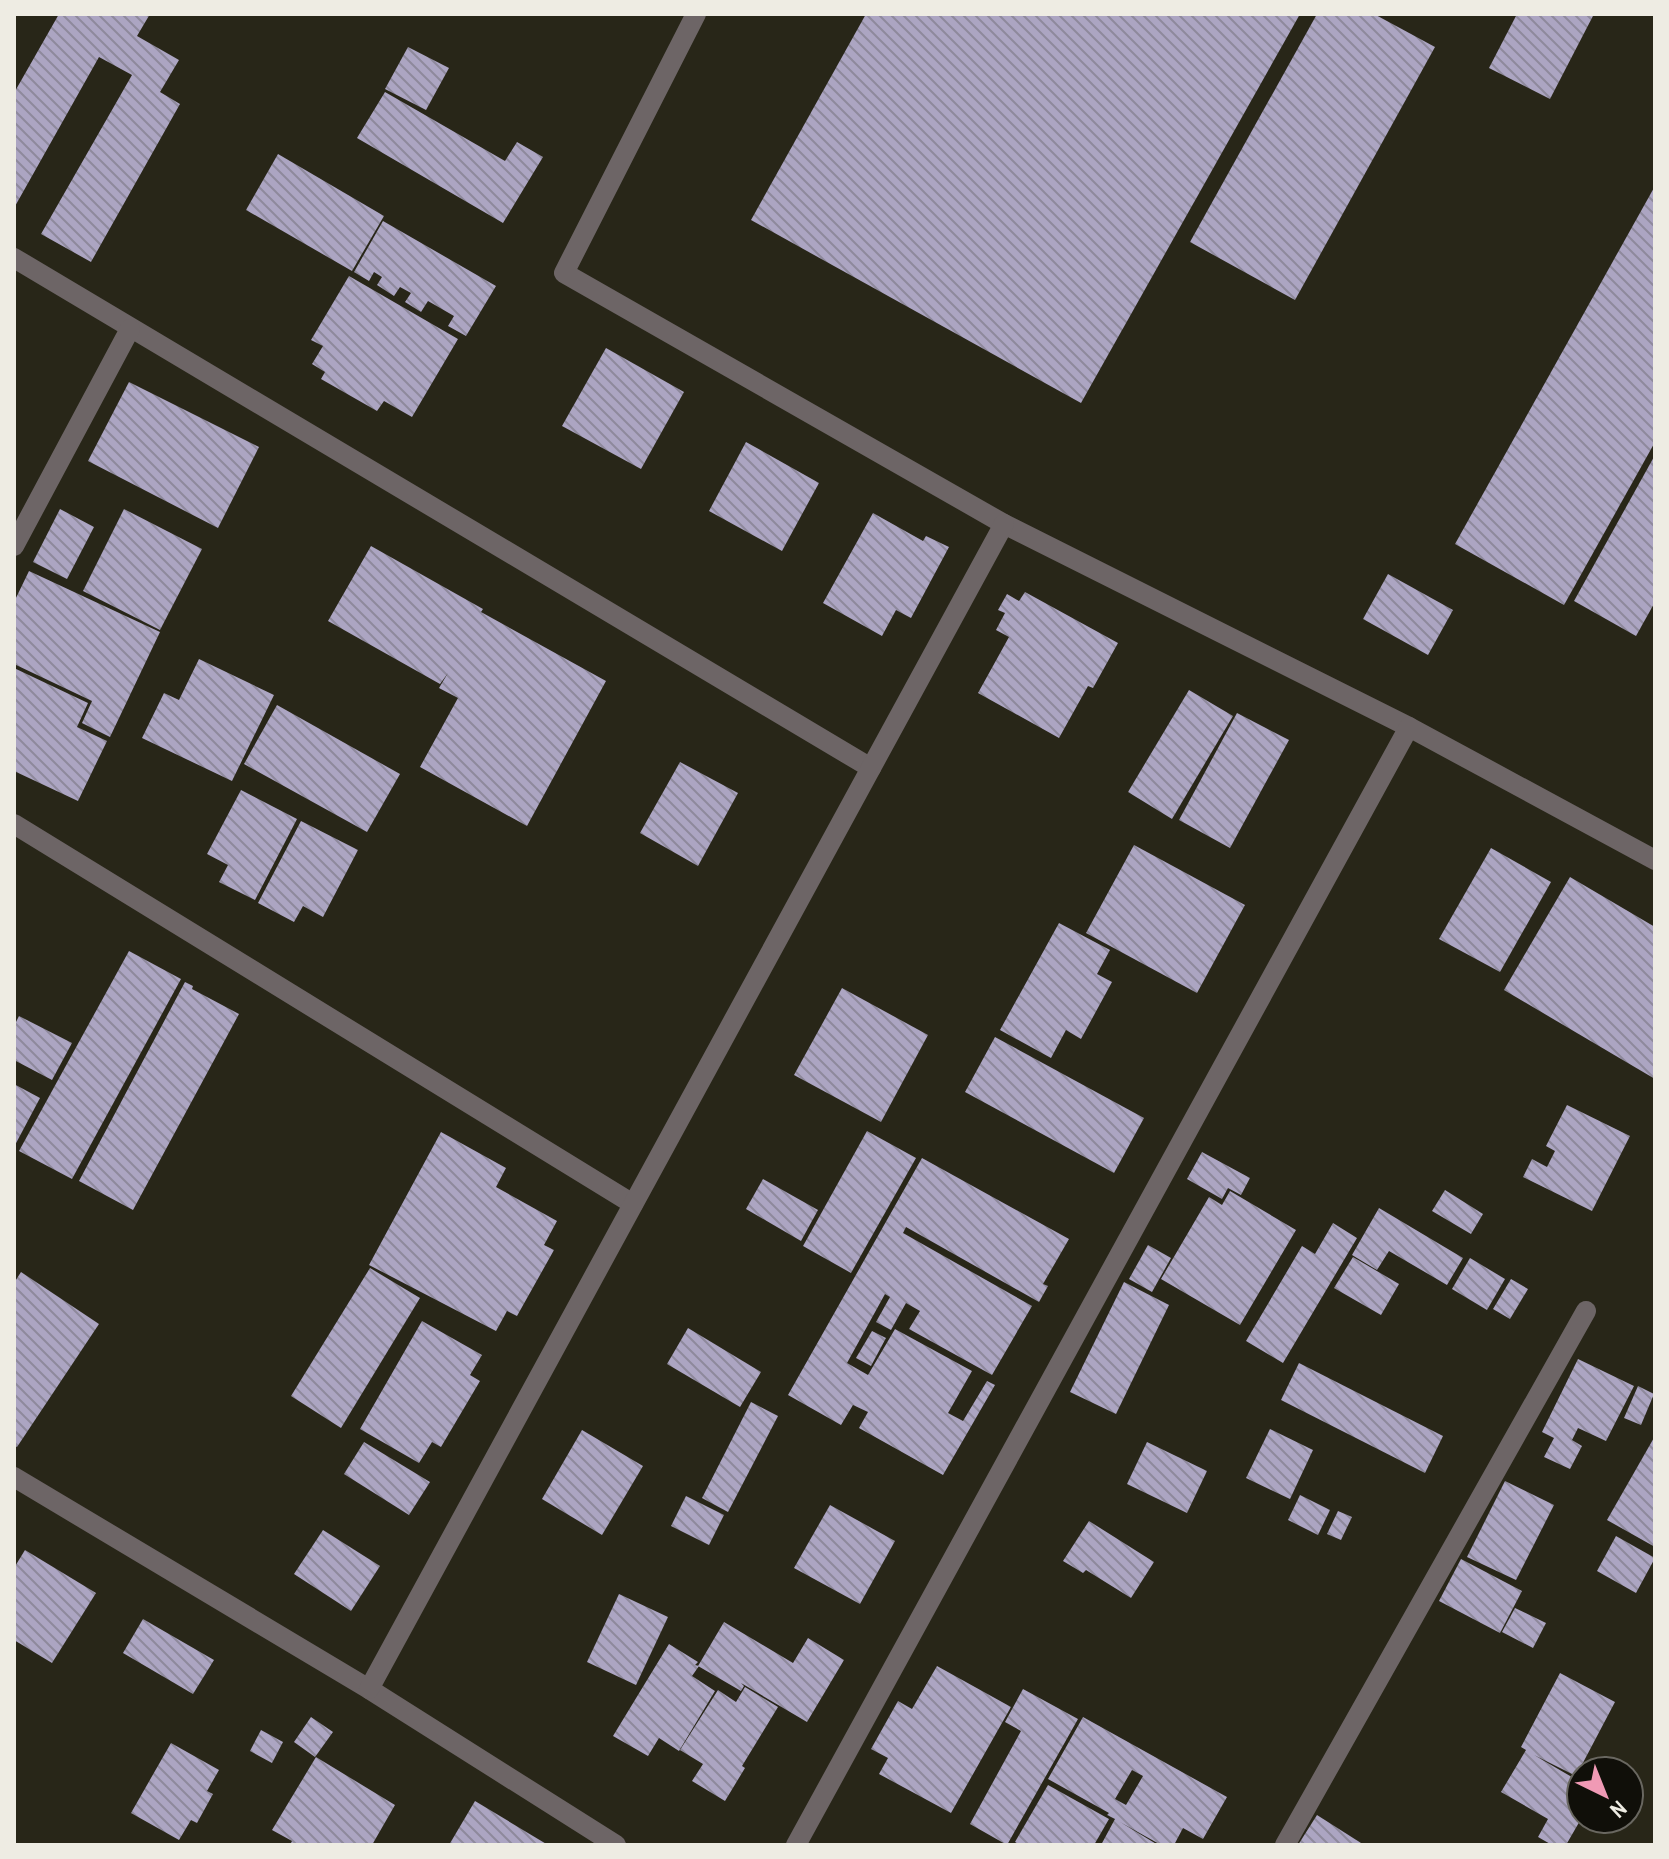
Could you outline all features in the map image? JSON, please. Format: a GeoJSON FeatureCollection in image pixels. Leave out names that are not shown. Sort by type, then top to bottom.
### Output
{"type":"FeatureCollection","features":[{"type":"Feature","properties":{"kind":"street"},"geometry":{"type":"LineString","coordinates":[[696,14],[564,273],[1004,524],[1409,727],[1655,860]]}},
{"type":"Feature","properties":{"kind":"street"},"geometry":{"type":"LineString","coordinates":[[14,258],[871,768]]}},
{"type":"Feature","properties":{"kind":"street"},"geometry":{"type":"LineString","coordinates":[[14,546],[130,329]]}},
{"type":"Feature","properties":{"kind":"street"},"geometry":{"type":"LineString","coordinates":[[369,1689],[1004,524]]}},
{"type":"Feature","properties":{"kind":"street"},"geometry":{"type":"LineString","coordinates":[[796,1845],[1409,727]]}},
{"type":"Feature","properties":{"kind":"street"},"geometry":{"type":"LineString","coordinates":[[14,824],[633,1204]]}},
{"type":"Feature","properties":{"kind":"street"},"geometry":{"type":"LineString","coordinates":[[1285,1845],[1586,1311]]}},
{"type":"Feature","properties":{"kind":"street"},"geometry":{"type":"LineString","coordinates":[[14,1477],[369,1689],[616,1845]]}},
{"type":"Feature","properties":{"kind":"building"},"geometry":{"type":"Polygon","coordinates":[[[59,14],[150,14],[137,36],[179,60],[160,92],[180,104],[91,262],[41,234],[132,75],[99,57],[14,208],[14,93],[59,14]]]}},
{"type":"Feature","properties":{"kind":"building"},"geometry":{"type":"Polygon","coordinates":[[[866,14],[1300,14],[1081,403],[751,220],[866,14]]]}},
{"type":"Feature","properties":{"kind":"building"},"geometry":{"type":"Polygon","coordinates":[[[1317,14],[1374,14],[1435,47],[1295,300],[1190,242],[1317,14]]]}},
{"type":"Feature","properties":{"kind":"building"},"geometry":{"type":"Polygon","coordinates":[[[1517,14],[1594,14],[1550,99],[1489,68],[1517,14]]]}},
{"type":"Feature","properties":{"kind":"building"},"geometry":{"type":"Polygon","coordinates":[[[408,47],[449,68],[426,110],[385,89],[408,47]]]}},
{"type":"Feature","properties":{"kind":"building"},"geometry":{"type":"Polygon","coordinates":[[[385,92],[505,161],[517,142],[543,157],[503,223],[357,138],[385,92]]]}},
{"type":"Feature","properties":{"kind":"building"},"geometry":{"type":"Polygon","coordinates":[[[278,154],[384,216],[352,271],[246,210],[278,154]]]}},
{"type":"Feature","properties":{"kind":"building"},"geometry":{"type":"Polygon","coordinates":[[[1655,186],[1655,442],[1564,605],[1455,544],[1655,186]]]}},
{"type":"Feature","properties":{"kind":"building"},"geometry":{"type":"Polygon","coordinates":[[[383,221],[496,286],[466,336],[448,326],[454,316],[428,301],[421,312],[405,302],[411,293],[400,287],[394,296],[377,285],[382,277],[374,272],[369,281],[354,272],[383,221]]]}},
{"type":"Feature","properties":{"kind":"building"},"geometry":{"type":"Polygon","coordinates":[[[349,276],[458,339],[412,417],[384,401],[377,411],[321,379],[325,372],[312,364],[323,346],[311,340],[349,276]]]}},
{"type":"Feature","properties":{"kind":"building"},"geometry":{"type":"Polygon","coordinates":[[[606,348],[684,392],[641,469],[562,426],[606,348]]]}},
{"type":"Feature","properties":{"kind":"building"},"geometry":{"type":"Polygon","coordinates":[[[129,382],[259,447],[218,528],[88,461],[129,382]]]}},
{"type":"Feature","properties":{"kind":"building"},"geometry":{"type":"Polygon","coordinates":[[[746,442],[819,483],[782,551],[709,511],[746,442]]]}},
{"type":"Feature","properties":{"kind":"building"},"geometry":{"type":"Polygon","coordinates":[[[1655,455],[1655,602],[1636,636],[1574,601],[1655,455]]]}},
{"type":"Feature","properties":{"kind":"building"},"geometry":{"type":"Polygon","coordinates":[[[60,509],[94,527],[67,579],[33,562],[60,509]]]}},
{"type":"Feature","properties":{"kind":"building"},"geometry":{"type":"Polygon","coordinates":[[[124,509],[202,549],[160,630],[83,591],[124,509]]]}},
{"type":"Feature","properties":{"kind":"building"},"geometry":{"type":"Polygon","coordinates":[[[873,513],[923,541],[926,536],[949,547],[911,618],[896,610],[882,636],[823,603],[873,513]]]}},
{"type":"Feature","properties":{"kind":"building"},"geometry":{"type":"Polygon","coordinates":[[[371,546],[483,609],[481,612],[606,681],[527,826],[420,767],[458,698],[439,688],[448,673],[440,684],[328,621],[371,546]]]}},
{"type":"Feature","properties":{"kind":"building"},"geometry":{"type":"Polygon","coordinates":[[[29,571],[160,632],[110,737],[82,723],[92,701],[14,664],[14,602],[29,571]]]}},
{"type":"Feature","properties":{"kind":"building"},"geometry":{"type":"Polygon","coordinates":[[[1388,574],[1453,610],[1428,655],[1363,619],[1388,574]]]}},
{"type":"Feature","properties":{"kind":"building"},"geometry":{"type":"Polygon","coordinates":[[[1025,592],[1118,643],[1093,688],[1088,686],[1059,738],[978,693],[1009,637],[996,630],[1005,613],[998,610],[1007,594],[1019,601],[1025,592]]]}},
{"type":"Feature","properties":{"kind":"building"},"geometry":{"type":"Polygon","coordinates":[[[199,659],[274,695],[232,781],[142,738],[164,693],[179,700],[199,659]]]}},
{"type":"Feature","properties":{"kind":"building"},"geometry":{"type":"Polygon","coordinates":[[[14,668],[88,703],[77,727],[107,741],[78,801],[14,771],[14,668]]]}},
{"type":"Feature","properties":{"kind":"building"},"geometry":{"type":"Polygon","coordinates":[[[1189,690],[1233,716],[1172,819],[1128,792],[1189,690]]]}},
{"type":"Feature","properties":{"kind":"building"},"geometry":{"type":"Polygon","coordinates":[[[277,705],[400,774],[367,832],[244,764],[277,705]]]}},
{"type":"Feature","properties":{"kind":"building"},"geometry":{"type":"Polygon","coordinates":[[[1237,713],[1289,740],[1230,848],[1179,820],[1237,713]]]}},
{"type":"Feature","properties":{"kind":"building"},"geometry":{"type":"Polygon","coordinates":[[[680,762],[738,793],[698,866],[640,833],[680,762]]]}},
{"type":"Feature","properties":{"kind":"building"},"geometry":{"type":"Polygon","coordinates":[[[241,790],[297,819],[255,900],[219,882],[228,865],[207,854],[241,790]]]}},
{"type":"Feature","properties":{"kind":"building"},"geometry":{"type":"Polygon","coordinates":[[[301,821],[358,850],[323,917],[303,906],[294,922],[258,903],[301,821]]]}},
{"type":"Feature","properties":{"kind":"building"},"geometry":{"type":"Polygon","coordinates":[[[1134,845],[1245,905],[1197,993],[1086,933],[1134,845]]]}},
{"type":"Feature","properties":{"kind":"building"},"geometry":{"type":"Polygon","coordinates":[[[1491,848],[1551,882],[1500,972],[1439,939],[1491,848]]]}},
{"type":"Feature","properties":{"kind":"building"},"geometry":{"type":"Polygon","coordinates":[[[1570,877],[1655,927],[1655,1079],[1504,990],[1570,877]]]}},
{"type":"Feature","properties":{"kind":"building"},"geometry":{"type":"Polygon","coordinates":[[[1059,923],[1110,950],[1097,974],[1112,982],[1081,1039],[1066,1030],[1051,1058],[1000,1030],[1059,923]]]}},
{"type":"Feature","properties":{"kind":"building"},"geometry":{"type":"Polygon","coordinates":[[[129,951],[181,979],[72,1179],[19,1151],[129,951]]]}},
{"type":"Feature","properties":{"kind":"building"},"geometry":{"type":"Polygon","coordinates":[[[185,982],[193,986],[192,989],[239,1014],[133,1210],[79,1181],[185,982]]]}},
{"type":"Feature","properties":{"kind":"building"},"geometry":{"type":"Polygon","coordinates":[[[842,988],[928,1035],[881,1122],[794,1075],[842,988]]]}},
{"type":"Feature","properties":{"kind":"building"},"geometry":{"type":"Polygon","coordinates":[[[19,1016],[72,1043],[52,1080],[14,1060],[14,1026],[19,1016]]]}},
{"type":"Feature","properties":{"kind":"building"},"geometry":{"type":"Polygon","coordinates":[[[995,1037],[1144,1118],[1114,1173],[965,1092],[995,1037]]]}},
{"type":"Feature","properties":{"kind":"building"},"geometry":{"type":"Polygon","coordinates":[[[14,1084],[40,1098],[14,1147],[14,1084]]]}},
{"type":"Feature","properties":{"kind":"building"},"geometry":{"type":"Polygon","coordinates":[[[1567,1105],[1630,1136],[1592,1211],[1523,1177],[1532,1159],[1547,1167],[1555,1151],[1546,1146],[1567,1105]]]}},
{"type":"Feature","properties":{"kind":"building"},"geometry":{"type":"Polygon","coordinates":[[[867,1131],[916,1158],[851,1273],[803,1246],[867,1131]]]}},
{"type":"Feature","properties":{"kind":"building"},"geometry":{"type":"Polygon","coordinates":[[[441,1132],[506,1168],[496,1187],[557,1221],[544,1245],[554,1250],[517,1316],[507,1311],[496,1331],[369,1265],[441,1132]]]}},
{"type":"Feature","properties":{"kind":"building"},"geometry":{"type":"Polygon","coordinates":[[[1202,1152],[1250,1178],[1241,1195],[1228,1188],[1222,1199],[1187,1179],[1202,1152]]]}},
{"type":"Feature","properties":{"kind":"building"},"geometry":{"type":"Polygon","coordinates":[[[922,1158],[1069,1239],[1043,1284],[1048,1286],[1039,1302],[906,1227],[903,1233],[1032,1306],[992,1375],[909,1329],[920,1311],[906,1303],[891,1330],[876,1322],[890,1297],[885,1294],[847,1363],[868,1375],[895,1329],[972,1371],[948,1413],[963,1421],[987,1381],[995,1385],[943,1475],[859,1428],[868,1412],[853,1405],[841,1425],[788,1395],[922,1158]]]}},
{"type":"Feature","properties":{"kind":"building"},"geometry":{"type":"Polygon","coordinates":[[[763,1179],[818,1210],[801,1241],[746,1209],[763,1179]]]}},
{"type":"Feature","properties":{"kind":"building"},"geometry":{"type":"Polygon","coordinates":[[[1445,1190],[1483,1214],[1471,1234],[1432,1211],[1445,1190]]]}},
{"type":"Feature","properties":{"kind":"building"},"geometry":{"type":"Polygon","coordinates":[[[1230,1191],[1296,1230],[1240,1325],[1161,1279],[1209,1197],[1222,1205],[1230,1191]]]}},
{"type":"Feature","properties":{"kind":"building"},"geometry":{"type":"Polygon","coordinates":[[[1379,1208],[1463,1258],[1447,1285],[1389,1251],[1377,1270],[1352,1255],[1379,1208]]]}},
{"type":"Feature","properties":{"kind":"building"},"geometry":{"type":"Polygon","coordinates":[[[1333,1223],[1357,1238],[1283,1363],[1246,1341],[1302,1246],[1315,1254],[1333,1223]]]}},
{"type":"Feature","properties":{"kind":"building"},"geometry":{"type":"Polygon","coordinates":[[[1148,1245],[1171,1258],[1152,1292],[1129,1279],[1148,1245]]]}},
{"type":"Feature","properties":{"kind":"building"},"geometry":{"type":"Polygon","coordinates":[[[1353,1257],[1399,1284],[1381,1315],[1334,1288],[1353,1257]]]}},
{"type":"Feature","properties":{"kind":"building"},"geometry":{"type":"Polygon","coordinates":[[[1470,1258],[1505,1279],[1487,1310],[1452,1289],[1470,1258]]]}},
{"type":"Feature","properties":{"kind":"building"},"geometry":{"type":"Polygon","coordinates":[[[370,1268],[420,1298],[341,1428],[291,1396],[370,1268]]]}},
{"type":"Feature","properties":{"kind":"building"},"geometry":{"type":"Polygon","coordinates":[[[21,1272],[99,1324],[17,1447],[14,1445],[14,1283],[21,1272]]]}},
{"type":"Feature","properties":{"kind":"building"},"geometry":{"type":"Polygon","coordinates":[[[1511,1279],[1528,1289],[1510,1319],[1493,1309],[1511,1279]]]}},
{"type":"Feature","properties":{"kind":"building"},"geometry":{"type":"Polygon","coordinates":[[[1124,1282],[1169,1305],[1116,1414],[1070,1392],[1124,1282]]]}},
{"type":"Feature","properties":{"kind":"building"},"geometry":{"type":"Polygon","coordinates":[[[422,1321],[482,1355],[470,1375],[480,1381],[441,1447],[432,1442],[419,1463],[360,1429],[422,1321]]]}},
{"type":"Feature","properties":{"kind":"building"},"geometry":{"type":"Polygon","coordinates":[[[688,1328],[761,1372],[740,1407],[667,1364],[688,1328]]]}},
{"type":"Feature","properties":{"kind":"building"},"geometry":{"type":"Polygon","coordinates":[[[872,1331],[886,1338],[871,1366],[856,1358],[872,1331]]]}},
{"type":"Feature","properties":{"kind":"building"},"geometry":{"type":"Polygon","coordinates":[[[1578,1359],[1634,1386],[1606,1441],[1578,1428],[1572,1440],[1582,1446],[1570,1469],[1544,1457],[1554,1438],[1542,1432],[1578,1359]]]}},
{"type":"Feature","properties":{"kind":"building"},"geometry":{"type":"Polygon","coordinates":[[[1299,1363],[1443,1436],[1425,1473],[1281,1400],[1299,1363]]]}},
{"type":"Feature","properties":{"kind":"building"},"geometry":{"type":"Polygon","coordinates":[[[1638,1386],[1654,1394],[1641,1425],[1624,1418],[1638,1386]]]}},
{"type":"Feature","properties":{"kind":"building"},"geometry":{"type":"Polygon","coordinates":[[[751,1402],[778,1416],[728,1512],[702,1498],[751,1402]]]}},
{"type":"Feature","properties":{"kind":"building"},"geometry":{"type":"Polygon","coordinates":[[[1270,1429],[1313,1450],[1290,1499],[1246,1478],[1270,1429]]]}},
{"type":"Feature","properties":{"kind":"building"},"geometry":{"type":"Polygon","coordinates":[[[582,1430],[643,1466],[602,1535],[542,1499],[582,1430]]]}},
{"type":"Feature","properties":{"kind":"building"},"geometry":{"type":"Polygon","coordinates":[[[1655,1436],[1655,1547],[1607,1520],[1655,1436]]]}},
{"type":"Feature","properties":{"kind":"building"},"geometry":{"type":"Polygon","coordinates":[[[364,1442],[430,1482],[409,1515],[344,1474],[364,1442]]]}},
{"type":"Feature","properties":{"kind":"building"},"geometry":{"type":"Polygon","coordinates":[[[1147,1442],[1207,1471],[1187,1513],[1127,1484],[1147,1442]]]}},
{"type":"Feature","properties":{"kind":"building"},"geometry":{"type":"Polygon","coordinates":[[[1505,1481],[1554,1505],[1516,1580],[1467,1557],[1505,1481]]]}},
{"type":"Feature","properties":{"kind":"building"},"geometry":{"type":"Polygon","coordinates":[[[1300,1495],[1330,1510],[1318,1535],[1288,1520],[1300,1495]]]}},
{"type":"Feature","properties":{"kind":"building"},"geometry":{"type":"Polygon","coordinates":[[[686,1496],[724,1515],[709,1545],[671,1526],[686,1496]]]}},
{"type":"Feature","properties":{"kind":"building"},"geometry":{"type":"Polygon","coordinates":[[[830,1505],[895,1541],[860,1604],[794,1568],[830,1505]]]}},
{"type":"Feature","properties":{"kind":"building"},"geometry":{"type":"Polygon","coordinates":[[[1338,1511],[1352,1517],[1341,1540],[1327,1534],[1338,1511]]]}},
{"type":"Feature","properties":{"kind":"building"},"geometry":{"type":"Polygon","coordinates":[[[1089,1521],[1154,1562],[1131,1598],[1086,1570],[1083,1573],[1063,1561],[1089,1521]]]}},
{"type":"Feature","properties":{"kind":"building"},"geometry":{"type":"Polygon","coordinates":[[[323,1530],[380,1566],[351,1611],[294,1574],[323,1530]]]}},
{"type":"Feature","properties":{"kind":"building"},"geometry":{"type":"Polygon","coordinates":[[[1616,1536],[1655,1558],[1636,1593],[1597,1571],[1616,1536]]]}},
{"type":"Feature","properties":{"kind":"building"},"geometry":{"type":"Polygon","coordinates":[[[25,1550],[96,1593],[52,1663],[14,1640],[14,1568],[25,1550]]]}},
{"type":"Feature","properties":{"kind":"building"},"geometry":{"type":"Polygon","coordinates":[[[1461,1559],[1522,1591],[1500,1633],[1439,1601],[1461,1559]]]}},
{"type":"Feature","properties":{"kind":"building"},"geometry":{"type":"Polygon","coordinates":[[[619,1594],[668,1617],[636,1685],[587,1662],[619,1594]]]}},
{"type":"Feature","properties":{"kind":"building"},"geometry":{"type":"Polygon","coordinates":[[[1515,1608],[1546,1623],[1533,1648],[1502,1632],[1515,1608]]]}},
{"type":"Feature","properties":{"kind":"building"},"geometry":{"type":"Polygon","coordinates":[[[143,1619],[214,1660],[193,1694],[123,1653],[143,1619]]]}},
{"type":"Feature","properties":{"kind":"building"},"geometry":{"type":"Polygon","coordinates":[[[724,1622],[793,1663],[808,1638],[844,1660],[807,1722],[741,1683],[744,1686],[741,1691],[698,1666],[724,1622]]]}},
{"type":"Feature","properties":{"kind":"building"},"geometry":{"type":"Polygon","coordinates":[[[669,1644],[698,1662],[695,1665],[699,1666],[692,1676],[715,1691],[679,1751],[659,1738],[648,1756],[613,1736],[669,1644]]]}},
{"type":"Feature","properties":{"kind":"building"},"geometry":{"type":"Polygon","coordinates":[[[937,1666],[1011,1707],[951,1813],[879,1774],[888,1758],[871,1749],[898,1701],[912,1709],[937,1666]]]}},
{"type":"Feature","properties":{"kind":"building"},"geometry":{"type":"Polygon","coordinates":[[[1560,1673],[1615,1702],[1587,1755],[1565,1755],[1565,1770],[1534,1755],[1565,1773],[1565,1835],[1572,1835],[1566,1845],[1552,1845],[1538,1837],[1548,1819],[1501,1792],[1526,1750],[1521,1747],[1560,1673]]]}},
{"type":"Feature","properties":{"kind":"building"},"geometry":{"type":"Polygon","coordinates":[[[745,1687],[778,1707],[725,1801],[692,1781],[703,1764],[680,1750],[718,1690],[736,1702],[745,1687]]]}},
{"type":"Feature","properties":{"kind":"building"},"geometry":{"type":"Polygon","coordinates":[[[1023,1689],[1078,1719],[1007,1845],[970,1824],[1021,1731],[1005,1722],[1023,1689]]]}},
{"type":"Feature","properties":{"kind":"building"},"geometry":{"type":"Polygon","coordinates":[[[311,1717],[333,1732],[315,1757],[294,1742],[311,1717]]]}},
{"type":"Feature","properties":{"kind":"building"},"geometry":{"type":"Polygon","coordinates":[[[1083,1717],[1227,1797],[1203,1839],[1183,1828],[1174,1845],[1161,1845],[1120,1822],[1158,1845],[1101,1845],[1115,1819],[1048,1779],[1083,1717]],[[1132,1770],[1115,1799],[1126,1805],[1143,1776],[1132,1770]]]}},
{"type":"Feature","properties":{"kind":"building"},"geometry":{"type":"Polygon","coordinates":[[[261,1730],[283,1742],[272,1763],[250,1751],[261,1730]]]}},
{"type":"Feature","properties":{"kind":"building"},"geometry":{"type":"Polygon","coordinates":[[[171,1743],[219,1770],[207,1791],[213,1794],[197,1823],[191,1820],[179,1840],[131,1813],[171,1743]]]}},
{"type":"Feature","properties":{"kind":"building"},"geometry":{"type":"Polygon","coordinates":[[[316,1757],[395,1805],[372,1845],[290,1845],[292,1841],[272,1830],[316,1757]]]}},
{"type":"Feature","properties":{"kind":"building"},"geometry":{"type":"Polygon","coordinates":[[[1048,1785],[1109,1819],[1094,1845],[1020,1845],[1015,1842],[1048,1785]]]}},
{"type":"Feature","properties":{"kind":"building"},"geometry":{"type":"Polygon","coordinates":[[[475,1801],[548,1845],[449,1845],[475,1801]]]}},
{"type":"Feature","properties":{"kind":"building"},"geometry":{"type":"Polygon","coordinates":[[[1317,1815],[1361,1843],[1360,1845],[1298,1845],[1317,1815]]]}}]}
